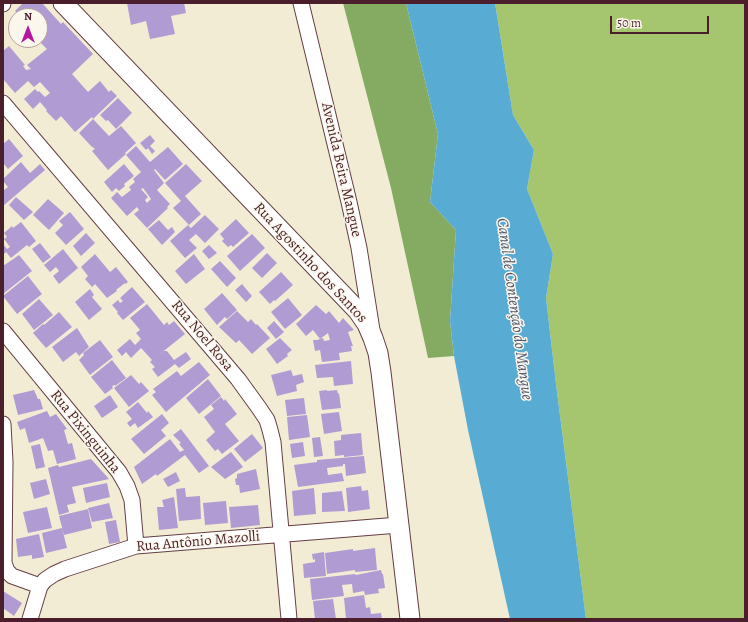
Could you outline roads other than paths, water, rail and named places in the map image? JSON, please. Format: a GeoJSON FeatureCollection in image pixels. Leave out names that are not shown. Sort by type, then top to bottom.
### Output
{"type":"FeatureCollection","features":[{"type":"Feature","properties":{"kind":"street","name":"Rua Agostinho dos Santos"},"geometry":{"type":"LineString","coordinates":[[63,3],[358,311],[367,324],[378,353],[410,619]]}},
{"type":"Feature","properties":{"kind":"street","name":"Avenida Beira Mangue"},"geometry":{"type":"LineString","coordinates":[[301,3],[349,202],[373,338]]}},
{"type":"Feature","properties":{"kind":"street","name":"Rua Noel Rosa"},"geometry":{"type":"LineString","coordinates":[[3,103],[238,379],[266,420],[273,442],[289,619]]}},
{"type":"Feature","properties":{"kind":"street","name":"Rua Pixinguinha"},"geometry":{"type":"LineString","coordinates":[[3,331],[119,472],[127,486],[132,500],[136,546]]}},
{"type":"Feature","properties":{"kind":"street"},"geometry":{"type":"LineString","coordinates":[[3,424],[5,462],[4,563],[7,571],[12,576],[40,586],[30,619]]}},
{"type":"Feature","properties":{"kind":"street","name":"Rua Antônio Mazolli"},"geometry":{"type":"LineString","coordinates":[[40,586],[45,580],[65,569],[136,546],[399,525]]}},
{"type":"Feature","properties":{"kind":"water","name":"Canal de Contenção do Mangue"},"geometry":{"type":"Polygon","coordinates":[[[406,3],[495,3],[513,115],[534,150],[527,189],[553,254],[546,298],[586,619],[510,619],[468,430],[454,356],[450,321],[456,230],[430,202],[438,134],[406,3]]]}}]}
